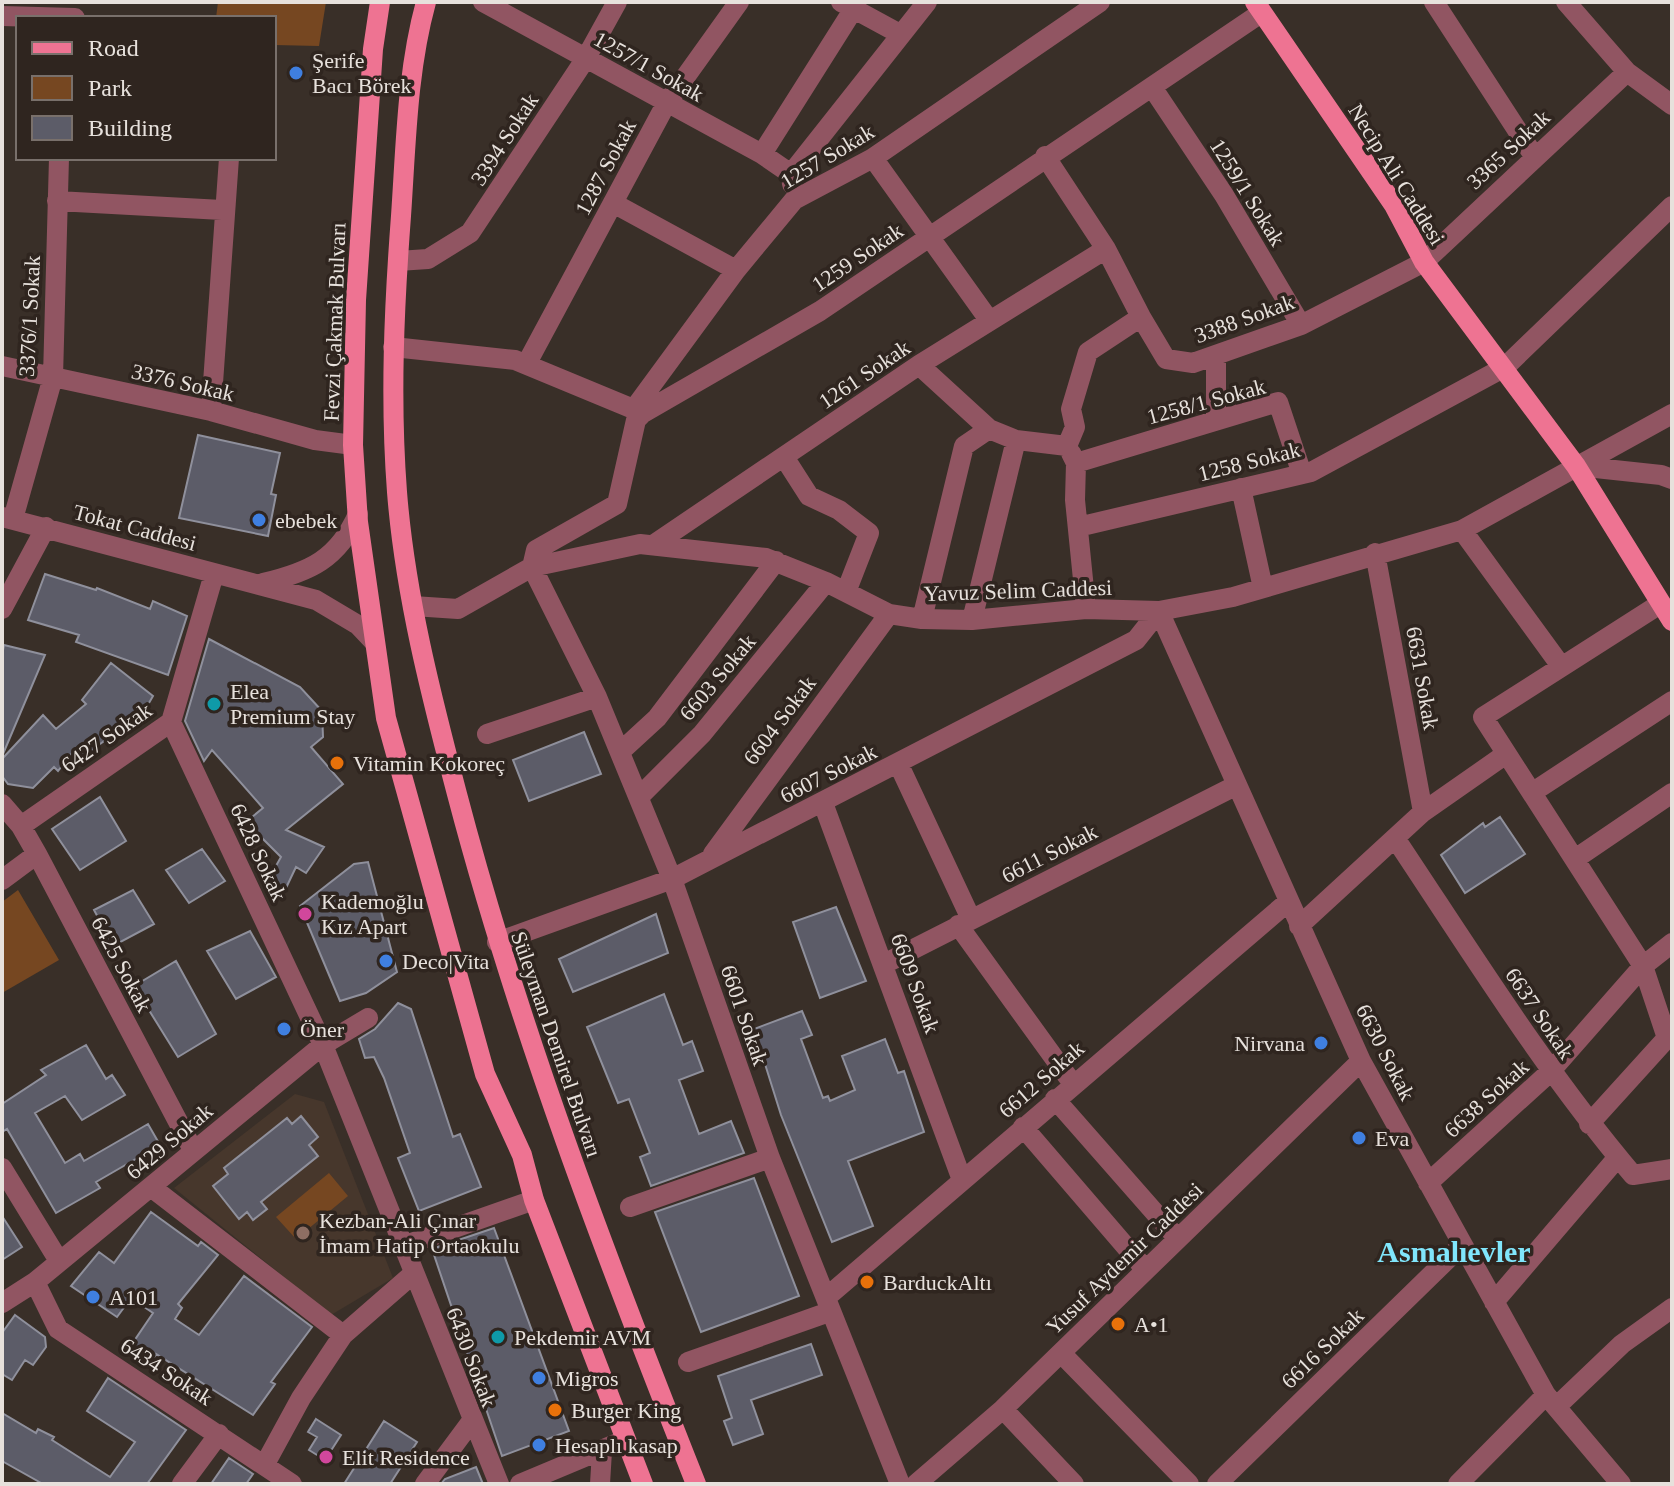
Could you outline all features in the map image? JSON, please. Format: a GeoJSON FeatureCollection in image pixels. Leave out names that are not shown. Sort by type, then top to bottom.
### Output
{"type":"FeatureCollection","features":[{"type":"Feature","properties":{"kind":"main road"},"geometry":{"type":"LineString","coordinates":[[413,606],[397,496],[393,347],[416,49],[426,2]]}},
{"type":"Feature","properties":{"kind":"main road","name":"Fevzi Çakmak Bulvarı"},"geometry":{"type":"LineString","coordinates":[[375,7],[356,300],[353,445],[358,514],[375,643]]}},
{"type":"Feature","properties":{"kind":"main road","name":"Necip Ali Caddesi"},"geometry":{"type":"LineString","coordinates":[[1258,7],[1394,205],[1424,262],[1576,466],[1666,613]]}},
{"type":"Feature","properties":{"kind":"main road","name":"Süleyman Demirel Bulvarı"},"geometry":{"type":"LineString","coordinates":[[413,606],[428,683],[497,942],[586,1203],[696,1484]]}},
{"type":"Feature","properties":{"kind":"main road"},"geometry":{"type":"LineString","coordinates":[[375,643],[386,718],[485,1074],[522,1155],[534,1200],[643,1484]]}},
{"type":"Feature","properties":{"kind":"street","name":"1257/1 Sokak"},"geometry":{"type":"LineString","coordinates":[[483,2],[762,154],[791,174]]}},
{"type":"Feature","properties":{"kind":"street","name":"3394 Sokak"},"geometry":{"type":"LineString","coordinates":[[398,261],[428,259],[470,233],[586,58],[617,2]]}},
{"type":"Feature","properties":{"kind":"street","name":"1287 Sokak"},"geometry":{"type":"LineString","coordinates":[[527,363],[666,104],[739,2]]}},
{"type":"Feature","properties":{"kind":"street"},"geometry":{"type":"LineString","coordinates":[[794,200],[791,174],[927,2]]}},
{"type":"Feature","properties":{"kind":"street","name":"1257 Sokak"},"geometry":{"type":"LineString","coordinates":[[639,411],[736,270],[794,200],[873,158],[1100,2]]}},
{"type":"Feature","properties":{"kind":"street"},"geometry":{"type":"LineString","coordinates":[[1434,2],[1534,156]]}},
{"type":"Feature","properties":{"kind":"street"},"geometry":{"type":"LineString","coordinates":[[1566,2],[1627,72],[1672,105]]}},
{"type":"Feature","properties":{"kind":"street"},"geometry":{"type":"LineString","coordinates":[[762,154],[847,6],[900,34]]}},
{"type":"Feature","properties":{"kind":"street","name":"1259 Sokak"},"geometry":{"type":"LineString","coordinates":[[639,411],[820,311],[1045,156],[1152,87],[1258,7]]}},
{"type":"Feature","properties":{"kind":"street","name":"3365 Sokak"},"geometry":{"type":"LineString","coordinates":[[1424,262],[1627,72]]}},
{"type":"Feature","properties":{"kind":"street","name":"1259/1 Sokak"},"geometry":{"type":"LineString","coordinates":[[1152,87],[1224,195],[1301,325]]}},
{"type":"Feature","properties":{"kind":"street"},"geometry":{"type":"LineString","coordinates":[[1045,156],[1106,249],[1141,317],[1088,352],[1071,409],[1075,427],[1072,454],[1086,609]]}},
{"type":"Feature","properties":{"kind":"street"},"geometry":{"type":"LineString","coordinates":[[873,158],[989,320]]}},
{"type":"Feature","properties":{"kind":"street","name":"3376/1 Sokak"},"geometry":{"type":"LineString","coordinates":[[8,518],[53,377],[59,160]]}},
{"type":"Feature","properties":{"kind":"street"},"geometry":{"type":"LineString","coordinates":[[211,411],[222,210],[229,160]]}},
{"type":"Feature","properties":{"kind":"street"},"geometry":{"type":"LineString","coordinates":[[57,201],[222,210]]}},
{"type":"Feature","properties":{"kind":"street"},"geometry":{"type":"LineString","coordinates":[[613,203],[736,270]]}},
{"type":"Feature","properties":{"kind":"street","name":"1258 Sokak"},"geometry":{"type":"LineString","coordinates":[[1078,527],[1302,474],[1505,367],[1672,206]]}},
{"type":"Feature","properties":{"kind":"street","name":"1261 Sokak"},"geometry":{"type":"LineString","coordinates":[[653,545],[919,365],[1106,249]]}},
{"type":"Feature","properties":{"kind":"street","name":"3388 Sokak"},"geometry":{"type":"LineString","coordinates":[[1141,317],[1166,359],[1193,363],[1301,325],[1424,262]]}},
{"type":"Feature","properties":{"kind":"street"},"geometry":{"type":"LineString","coordinates":[[393,347],[527,363],[639,411],[617,504],[536,550],[532,567]]}},
{"type":"Feature","properties":{"kind":"street"},"geometry":{"type":"LineString","coordinates":[[1216,357],[1216,420]]}},
{"type":"Feature","properties":{"kind":"street"},"geometry":{"type":"LineString","coordinates":[[919,365],[989,429],[1016,440],[1072,454]]}},
{"type":"Feature","properties":{"kind":"street","name":"3376 Sokak"},"geometry":{"type":"LineString","coordinates":[[2,366],[211,411],[315,440],[353,445]]}},
{"type":"Feature","properties":{"kind":"street","name":"1258/1 Sokak"},"geometry":{"type":"LineString","coordinates":[[1072,454],[1278,402],[1302,474]]}},
{"type":"Feature","properties":{"kind":"street","name":"Yavuz Selim Caddesi"},"geometry":{"type":"LineString","coordinates":[[413,606],[458,609],[532,567],[640,544],[776,561],[889,614],[922,619],[972,620],[1086,609],[1159,611],[1263,588],[1462,530],[1672,414]]}},
{"type":"Feature","properties":{"kind":"street"},"geometry":{"type":"LineString","coordinates":[[922,619],[964,446],[989,429]]}},
{"type":"Feature","properties":{"kind":"street"},"geometry":{"type":"LineString","coordinates":[[972,620],[1016,440]]}},
{"type":"Feature","properties":{"kind":"street"},"geometry":{"type":"LineString","coordinates":[[784,457],[809,496],[839,510],[869,533],[846,592]]}},
{"type":"Feature","properties":{"kind":"street"},"geometry":{"type":"LineString","coordinates":[[1576,466],[1672,479]]}},
{"type":"Feature","properties":{"kind":"street"},"geometry":{"type":"LineString","coordinates":[[1587,485],[1606,468]]}},
{"type":"Feature","properties":{"kind":"street"},"geometry":{"type":"LineString","coordinates":[[1241,488],[1263,588]]}},
{"type":"Feature","properties":{"kind":"street"},"geometry":{"type":"LineString","coordinates":[[255,585],[307,570],[331,556],[348,537],[358,514]]}},
{"type":"Feature","properties":{"kind":"street","name":"Tokat Caddesi"},"geometry":{"type":"LineString","coordinates":[[8,518],[326,604],[358,625],[375,643]]}},
{"type":"Feature","properties":{"kind":"street"},"geometry":{"type":"LineString","coordinates":[[2,609],[46,527]]}},
{"type":"Feature","properties":{"kind":"street"},"geometry":{"type":"LineString","coordinates":[[1462,530],[1561,666]]}},
{"type":"Feature","properties":{"kind":"street","name":"6631 Sokak"},"geometry":{"type":"LineString","coordinates":[[1375,553],[1423,812]]}},
{"type":"Feature","properties":{"kind":"street"},"geometry":{"type":"LineString","coordinates":[[620,752],[657,718],[776,561]]}},
{"type":"Feature","properties":{"kind":"street","name":"6601 Sokak"},"geometry":{"type":"LineString","coordinates":[[532,567],[597,697],[672,879],[770,1158],[900,1484]]}},
{"type":"Feature","properties":{"kind":"street","name":"6427 Sokak"},"geometry":{"type":"LineString","coordinates":[[21,826],[171,722],[214,574]]}},
{"type":"Feature","properties":{"kind":"street","name":"6603 Sokak"},"geometry":{"type":"LineString","coordinates":[[639,797],[702,734],[826,582]]}},
{"type":"Feature","properties":{"kind":"street","name":"6607 Sokak"},"geometry":{"type":"LineString","coordinates":[[497,942],[672,879],[899,765],[1136,640],[1159,611]]}},
{"type":"Feature","properties":{"kind":"street","name":"6630 Sokak"},"geometry":{"type":"LineString","coordinates":[[1159,611],[1361,1061],[1461,1246],[1551,1401],[1621,1484]]}},
{"type":"Feature","properties":{"kind":"street"},"geometry":{"type":"LineString","coordinates":[[1589,1124],[1667,1038],[1643,966],[1483,717],[1561,666],[1666,613]]}},
{"type":"Feature","properties":{"kind":"street","name":"6604 Sokak"},"geometry":{"type":"LineString","coordinates":[[711,858],[889,614]]}},
{"type":"Feature","properties":{"kind":"street"},"geometry":{"type":"LineString","coordinates":[[487,734],[597,697]]}},
{"type":"Feature","properties":{"kind":"street"},"geometry":{"type":"LineString","coordinates":[[1533,792],[1672,701]]}},
{"type":"Feature","properties":{"kind":"street","name":"6428 Sokak"},"geometry":{"type":"LineString","coordinates":[[171,722],[323,1045]]}},
{"type":"Feature","properties":{"kind":"street"},"geometry":{"type":"LineString","coordinates":[[1299,926],[1423,812],[1506,754]]}},
{"type":"Feature","properties":{"kind":"street"},"geometry":{"type":"LineString","coordinates":[[899,765],[965,922],[1073,1084]]}},
{"type":"Feature","properties":{"kind":"street","name":"6611 Sokak"},"geometry":{"type":"LineString","coordinates":[[884,964],[1237,785]]}},
{"type":"Feature","properties":{"kind":"street"},"geometry":{"type":"LineString","coordinates":[[1575,859],[1672,793]]}},
{"type":"Feature","properties":{"kind":"street","name":"6609 Sokak"},"geometry":{"type":"LineString","coordinates":[[823,803],[962,1180]]}},
{"type":"Feature","properties":{"kind":"street","name":"6425 Sokak"},"geometry":{"type":"LineString","coordinates":[[2,804],[21,826],[37,854],[193,1150]]}},
{"type":"Feature","properties":{"kind":"street","name":"6637 Sokak"},"geometry":{"type":"LineString","coordinates":[[1395,838],[1550,1072],[1589,1124],[1633,1175],[1672,1169]]}},
{"type":"Feature","properties":{"kind":"street"},"geometry":{"type":"LineString","coordinates":[[2,880],[37,854]]}},
{"type":"Feature","properties":{"kind":"street","name":"6612 Sokak"},"geometry":{"type":"LineString","coordinates":[[828,1304],[962,1180],[1289,901]]}},
{"type":"Feature","properties":{"kind":"street","name":"6638 Sokak"},"geometry":{"type":"LineString","coordinates":[[1428,1183],[1550,1072],[1643,966],[1672,943]]}},
{"type":"Feature","properties":{"kind":"street","name":"6429 Sokak"},"geometry":{"type":"LineString","coordinates":[[2,1303],[35,1282],[323,1045],[368,1018]]}},
{"type":"Feature","properties":{"kind":"street","name":"6430 Sokak"},"geometry":{"type":"LineString","coordinates":[[323,1045],[471,1422],[499,1484]]}},
{"type":"Feature","properties":{"kind":"street","name":"Yusuf Aydemir Caddesi"},"geometry":{"type":"LineString","coordinates":[[916,1484],[1003,1409],[1361,1061]]}},
{"type":"Feature","properties":{"kind":"street"},"geometry":{"type":"LineString","coordinates":[[1055,1099],[1178,1239]]}},
{"type":"Feature","properties":{"kind":"street"},"geometry":{"type":"LineString","coordinates":[[1023,1127],[1145,1269]]}},
{"type":"Feature","properties":{"kind":"street"},"geometry":{"type":"LineString","coordinates":[[1494,1302],[1618,1157]]}},
{"type":"Feature","properties":{"kind":"street"},"geometry":{"type":"LineString","coordinates":[[630,1207],[770,1158]]}},
{"type":"Feature","properties":{"kind":"street"},"geometry":{"type":"LineString","coordinates":[[2,1168],[59,1261]]}},
{"type":"Feature","properties":{"kind":"street"},"geometry":{"type":"LineString","coordinates":[[151,1187],[343,1335]]}},
{"type":"Feature","properties":{"kind":"street"},"geometry":{"type":"LineString","coordinates":[[403,1246],[534,1200]]}},
{"type":"Feature","properties":{"kind":"street","name":"6616 Sokak"},"geometry":{"type":"LineString","coordinates":[[1217,1484],[1461,1246]]}},
{"type":"Feature","properties":{"kind":"street"},"geometry":{"type":"LineString","coordinates":[[265,1464],[301,1398],[343,1335],[413,1274]]}},
{"type":"Feature","properties":{"kind":"street","name":"6434 Sokak"},"geometry":{"type":"LineString","coordinates":[[35,1282],[58,1329],[292,1484]]}},
{"type":"Feature","properties":{"kind":"street"},"geometry":{"type":"LineString","coordinates":[[688,1362],[828,1304]]}},
{"type":"Feature","properties":{"kind":"street"},"geometry":{"type":"LineString","coordinates":[[1458,1484],[1551,1401],[1672,1308]]}},
{"type":"Feature","properties":{"kind":"street"},"geometry":{"type":"LineString","coordinates":[[1061,1353],[1189,1484]]}},
{"type":"Feature","properties":{"kind":"street"},"geometry":{"type":"LineString","coordinates":[[1003,1409],[1074,1484]]}},
{"type":"Feature","properties":{"kind":"street"},"geometry":{"type":"LineString","coordinates":[[425,1484],[471,1422]]}},
{"type":"Feature","properties":{"kind":"street"},"geometry":{"type":"LineString","coordinates":[[182,1484],[219,1434]]}},
{"type":"Feature","properties":{"kind":"street"},"geometry":{"type":"LineString","coordinates":[[520,1484],[625,1440]]}},
{"type":"Feature","properties":{"kind":"street"},"geometry":{"type":"LineString","coordinates":[[600,1484],[602,1451]]}},
{"type":"Feature","properties":{"kind":"shaded area","name":"Kezban-Ali Çınar İmam Hatip Ortaokulu"},"geometry":{"type":"Polygon","coordinates":[[[295,1094],[324,1102],[393,1278],[331,1315],[174,1188],[295,1094]]]}},
{"type":"Feature","properties":{"kind":"green space"},"geometry":{"type":"Polygon","coordinates":[[[218,2],[326,2],[319,46],[276,45],[276,16],[216,16],[218,2]]]}},
{"type":"Feature","properties":{"kind":"green space"},"geometry":{"type":"Polygon","coordinates":[[[18,890],[59,960],[2,993],[2,902],[18,890]]]}},
{"type":"Feature","properties":{"kind":"green space"},"geometry":{"type":"Polygon","coordinates":[[[329,1173],[348,1196],[296,1239],[276,1217],[329,1173]]]}},
{"type":"Feature","properties":{"kind":"building"},"geometry":{"type":"Polygon","coordinates":[[[198,435],[280,453],[271,494],[276,495],[268,536],[179,518],[198,435]]]}},
{"type":"Feature","properties":{"kind":"building"},"geometry":{"type":"Polygon","coordinates":[[[45,574],[97,588],[150,609],[153,601],[187,616],[168,675],[76,642],[79,635],[28,620],[45,574]]]}},
{"type":"Feature","properties":{"kind":"building"},"geometry":{"type":"Polygon","coordinates":[[[209,639],[300,687],[322,711],[323,737],[311,747],[343,784],[286,830],[324,847],[306,873],[296,867],[286,888],[267,882],[281,857],[246,822],[263,808],[212,750],[204,761],[185,721],[209,639]]]}},
{"type":"Feature","properties":{"kind":"building"},"geometry":{"type":"Polygon","coordinates":[[[4,645],[45,655],[3,754],[2,655],[4,645]]]}},
{"type":"Feature","properties":{"kind":"building"},"geometry":{"type":"Polygon","coordinates":[[[111,663],[153,696],[149,703],[135,718],[84,756],[76,748],[58,771],[54,767],[33,788],[8,784],[2,776],[2,759],[43,715],[56,729],[86,704],[82,700],[111,663]]]}},
{"type":"Feature","properties":{"kind":"building"},"geometry":{"type":"Polygon","coordinates":[[[584,732],[601,774],[529,801],[513,760],[584,732]]]}},
{"type":"Feature","properties":{"kind":"building"},"geometry":{"type":"Polygon","coordinates":[[[100,797],[126,841],[80,870],[52,829],[100,797]]]}},
{"type":"Feature","properties":{"kind":"building"},"geometry":{"type":"Polygon","coordinates":[[[1500,817],[1525,854],[1465,893],[1441,855],[1483,823],[1485,827],[1500,817]]]}},
{"type":"Feature","properties":{"kind":"building"},"geometry":{"type":"Polygon","coordinates":[[[202,849],[225,881],[189,903],[166,870],[202,849]]]}},
{"type":"Feature","properties":{"kind":"building"},"geometry":{"type":"Polygon","coordinates":[[[368,862],[397,972],[366,993],[340,1001],[300,906],[354,864],[368,862]]]}},
{"type":"Feature","properties":{"kind":"building"},"geometry":{"type":"Polygon","coordinates":[[[133,890],[154,924],[113,946],[94,910],[133,890]]]}},
{"type":"Feature","properties":{"kind":"building"},"geometry":{"type":"Polygon","coordinates":[[[836,907],[866,981],[820,998],[793,922],[836,907]]]}},
{"type":"Feature","properties":{"kind":"building"},"geometry":{"type":"Polygon","coordinates":[[[656,914],[668,953],[573,992],[559,959],[656,914]]]}},
{"type":"Feature","properties":{"kind":"building"},"geometry":{"type":"Polygon","coordinates":[[[250,931],[276,977],[236,999],[207,951],[250,931]]]}},
{"type":"Feature","properties":{"kind":"building"},"geometry":{"type":"Polygon","coordinates":[[[176,961],[216,1034],[178,1057],[134,986],[176,961]]]}},
{"type":"Feature","properties":{"kind":"building"},"geometry":{"type":"Polygon","coordinates":[[[664,994],[683,1045],[692,1041],[703,1071],[679,1080],[699,1134],[731,1121],[744,1153],[651,1186],[640,1157],[650,1153],[629,1099],[618,1103],[587,1027],[664,994]]]}},
{"type":"Feature","properties":{"kind":"building"},"geometry":{"type":"Polygon","coordinates":[[[398,1003],[411,1009],[453,1137],[460,1134],[481,1187],[419,1211],[398,1158],[410,1153],[384,1078],[374,1057],[365,1058],[359,1039],[375,1029],[398,1003]]]}},
{"type":"Feature","properties":{"kind":"building"},"geometry":{"type":"Polygon","coordinates":[[[802,1011],[812,1035],[801,1039],[823,1098],[828,1096],[830,1101],[855,1090],[842,1056],[885,1039],[898,1073],[904,1071],[924,1132],[848,1161],[873,1226],[832,1242],[781,1115],[754,1029],[802,1011]]]}},
{"type":"Feature","properties":{"kind":"building"},"geometry":{"type":"Polygon","coordinates":[[[86,1045],[106,1079],[112,1075],[125,1095],[82,1120],[65,1096],[35,1113],[65,1163],[80,1154],[84,1161],[148,1124],[160,1145],[96,1182],[100,1188],[56,1213],[7,1129],[2,1132],[2,1104],[46,1075],[41,1070],[86,1045]]]}},
{"type":"Feature","properties":{"kind":"building"},"geometry":{"type":"Polygon","coordinates":[[[301,1116],[318,1137],[309,1145],[318,1156],[261,1202],[267,1209],[253,1220],[247,1212],[239,1219],[213,1186],[228,1174],[224,1168],[287,1118],[292,1124],[301,1116]]]}},
{"type":"Feature","properties":{"kind":"building"},"geometry":{"type":"Polygon","coordinates":[[[754,1178],[799,1296],[701,1332],[655,1212],[754,1178]]]}},
{"type":"Feature","properties":{"kind":"building"},"geometry":{"type":"Polygon","coordinates":[[[151,1212],[198,1246],[201,1242],[218,1255],[178,1304],[182,1308],[175,1319],[199,1335],[244,1276],[312,1327],[271,1382],[275,1384],[253,1415],[156,1354],[152,1361],[130,1347],[153,1313],[131,1298],[117,1317],[71,1286],[99,1252],[114,1263],[151,1212]]]}},
{"type":"Feature","properties":{"kind":"building"},"geometry":{"type":"Polygon","coordinates":[[[2,1216],[22,1247],[2,1260],[2,1216]]]}},
{"type":"Feature","properties":{"kind":"building","name":"Pekdemir AVM"},"geometry":{"type":"Polygon","coordinates":[[[494,1228],[569,1431],[502,1456],[432,1249],[494,1228]]]}},
{"type":"Feature","properties":{"kind":"building"},"geometry":{"type":"Polygon","coordinates":[[[15,1315],[45,1337],[46,1347],[33,1365],[25,1360],[12,1380],[2,1374],[2,1333],[15,1315]]]}},
{"type":"Feature","properties":{"kind":"building"},"geometry":{"type":"Polygon","coordinates":[[[811,1344],[822,1375],[751,1400],[763,1434],[733,1445],[724,1421],[732,1418],[718,1376],[811,1344]]]}},
{"type":"Feature","properties":{"kind":"building"},"geometry":{"type":"Polygon","coordinates":[[[108,1378],[186,1430],[147,1484],[43,1484],[2,1461],[2,1413],[36,1433],[38,1429],[54,1437],[52,1440],[110,1477],[135,1442],[87,1411],[108,1378]]]}},
{"type":"Feature","properties":{"kind":"building"},"geometry":{"type":"Polygon","coordinates":[[[316,1419],[341,1435],[325,1460],[309,1450],[317,1437],[308,1432],[316,1419]]]}},
{"type":"Feature","properties":{"kind":"building"},"geometry":{"type":"Polygon","coordinates":[[[384,1421],[417,1442],[390,1484],[344,1484],[384,1421]]]}},
{"type":"Feature","properties":{"kind":"building"},"geometry":{"type":"Polygon","coordinates":[[[229,1458],[253,1474],[246,1484],[211,1484],[229,1458]]]}},
{"type":"Feature","properties":{"kind":"building"},"geometry":{"type":"Polygon","coordinates":[[[476,1467],[483,1484],[441,1484],[445,1479],[476,1467]]]}},
{"type":"Feature","properties":{"kind":"place","name":"Şerife Bacı Börek"},"geometry":{"type":"Point","coordinates":[296,73]}},
{"type":"Feature","properties":{"kind":"place","name":"ebebek"},"geometry":{"type":"Point","coordinates":[259,520]}},
{"type":"Feature","properties":{"kind":"place","name":"Elea Premium Stay"},"geometry":{"type":"Point","coordinates":[214,704]}},
{"type":"Feature","properties":{"kind":"place","name":"Vitamin Kokoreç"},"geometry":{"type":"Point","coordinates":[337,763]}},
{"type":"Feature","properties":{"kind":"place","name":"Kademoğlu Kız Apart"},"geometry":{"type":"Point","coordinates":[305,914]}},
{"type":"Feature","properties":{"kind":"place","name":"Deco|Vita"},"geometry":{"type":"Point","coordinates":[386,961]}},
{"type":"Feature","properties":{"kind":"place","name":"Öner"},"geometry":{"type":"Point","coordinates":[284,1029]}},
{"type":"Feature","properties":{"kind":"place","name":"Nirvana"},"geometry":{"type":"Point","coordinates":[1321,1043]}},
{"type":"Feature","properties":{"kind":"place","name":"Eva"},"geometry":{"type":"Point","coordinates":[1359,1138]}},
{"type":"Feature","properties":{"kind":"place","name":"Kezban-Ali Çınar İmam Hatip Ortaokulu"},"geometry":{"type":"Point","coordinates":[303,1233]}},
{"type":"Feature","properties":{"kind":"place","name":"BarduckAltı"},"geometry":{"type":"Point","coordinates":[867,1282]}},
{"type":"Feature","properties":{"kind":"place","name":"A101"},"geometry":{"type":"Point","coordinates":[93,1297]}},
{"type":"Feature","properties":{"kind":"place","name":"A•1"},"geometry":{"type":"Point","coordinates":[1118,1324]}},
{"type":"Feature","properties":{"kind":"place","name":"Pekdemir AVM"},"geometry":{"type":"Point","coordinates":[498,1337]}},
{"type":"Feature","properties":{"kind":"place","name":"Migros"},"geometry":{"type":"Point","coordinates":[539,1378]}},
{"type":"Feature","properties":{"kind":"place","name":"Burger King"},"geometry":{"type":"Point","coordinates":[555,1410]}},
{"type":"Feature","properties":{"kind":"place","name":"Hesaplı kasap"},"geometry":{"type":"Point","coordinates":[539,1445]}},
{"type":"Feature","properties":{"kind":"place","name":"Elit Residence"},"geometry":{"type":"Point","coordinates":[326,1457]}},
{"type":"Feature","properties":{"kind":"district","name":"Asmalıevler"},"geometry":{"type":"Point","coordinates":[1454,1252]}}]}
